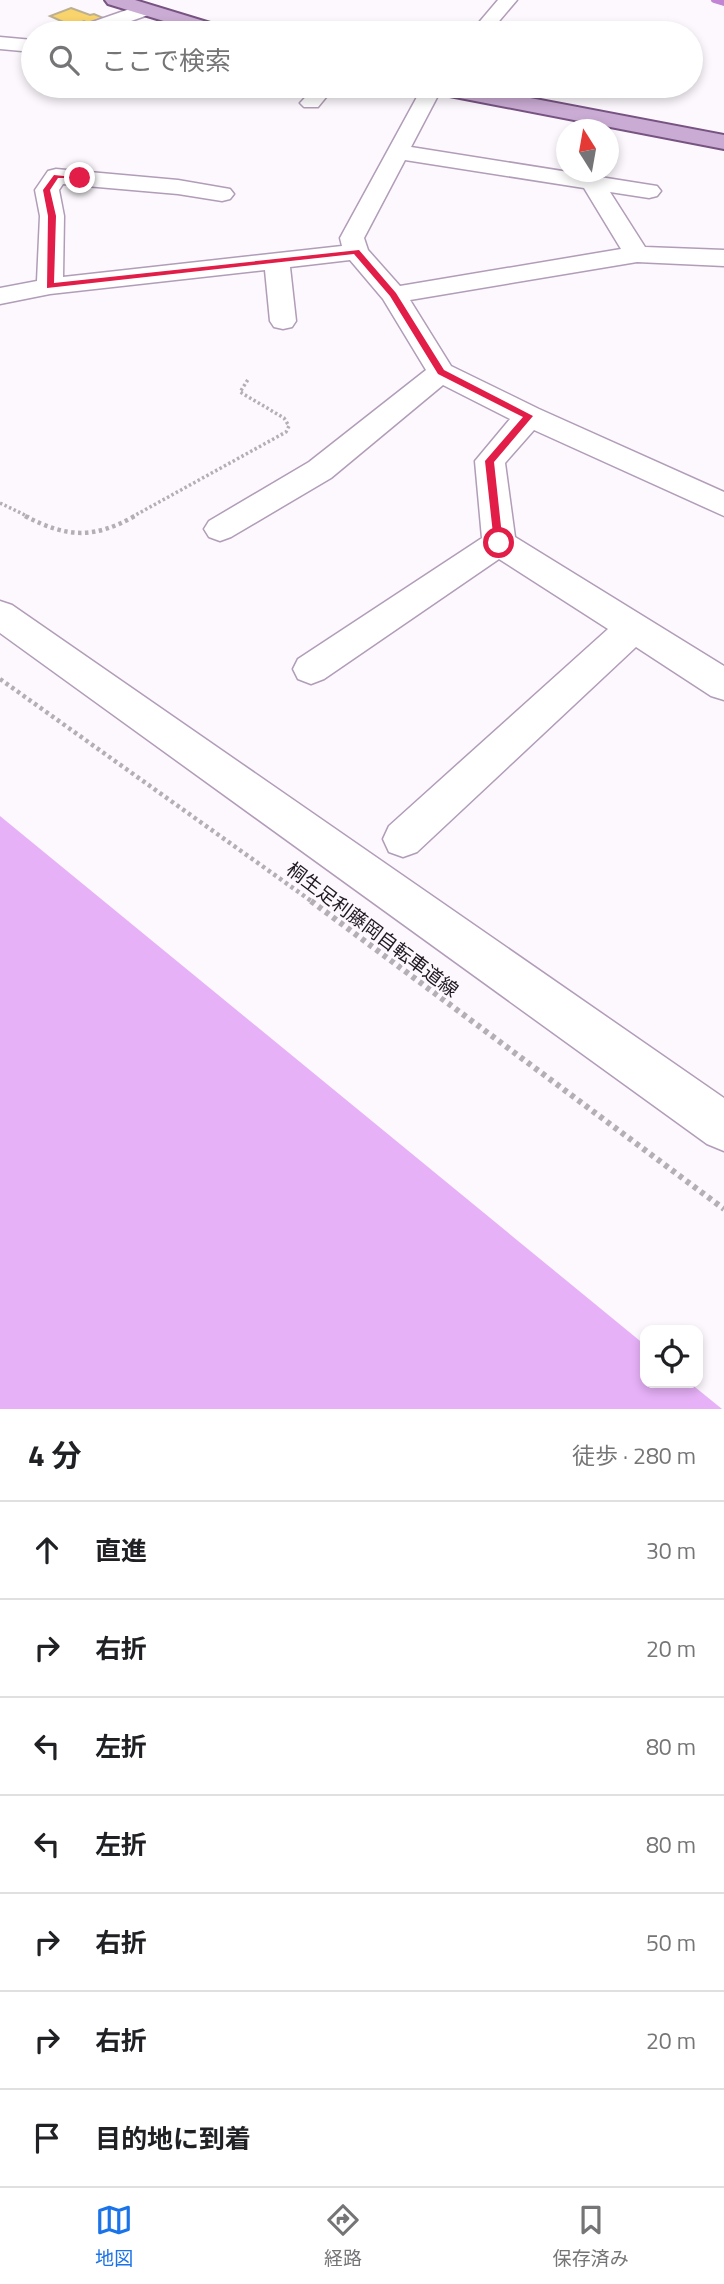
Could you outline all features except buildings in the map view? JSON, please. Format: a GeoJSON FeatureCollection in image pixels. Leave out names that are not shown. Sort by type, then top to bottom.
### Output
{"type":"FeatureCollection","features":[{"type":"Feature","properties":{"kind":"main road"},"geometry":{"type":"LineString","coordinates":[[115,0],[182,21]]}},
{"type":"Feature","properties":{"kind":"main road"},"geometry":{"type":"LineString","coordinates":[[495,98],[724,142]]}},
{"type":"Feature","properties":{"kind":"street"},"geometry":{"type":"LineString","coordinates":[[490,21],[508,0]]}},
{"type":"Feature","properties":{"kind":"street"},"geometry":{"type":"LineString","coordinates":[[113,21],[144,10]]}},
{"type":"Feature","properties":{"kind":"street"},"geometry":{"type":"LineString","coordinates":[[0,43],[21,45]]}},
{"type":"Feature","properties":{"kind":"street"},"geometry":{"type":"LineString","coordinates":[[311,103],[315,98]]}},
{"type":"Feature","properties":{"kind":"street"},"geometry":{"type":"LineString","coordinates":[[426,98],[352,238],[356,251],[394,295],[441,372],[529,416],[724,505]]}},
{"type":"Feature","properties":{"kind":"street"},"geometry":{"type":"LineString","coordinates":[[397,152],[556,176]]}},
{"type":"Feature","properties":{"kind":"street"},"geometry":{"type":"LineString","coordinates":[[50,286],[52,216],[47,190],[56,176],[178,187],[222,194]]}},
{"type":"Feature","properties":{"kind":"street"},"geometry":{"type":"LineString","coordinates":[[592,182],[649,191]]}},
{"type":"Feature","properties":{"kind":"street"},"geometry":{"type":"LineString","coordinates":[[592,182],[637,254]]}},
{"type":"Feature","properties":{"kind":"street"},"geometry":{"type":"LineString","coordinates":[[0,296],[50,286],[356,251]]}},
{"type":"Feature","properties":{"kind":"street"},"geometry":{"type":"LineString","coordinates":[[394,295],[637,254],[724,258]]}},
{"type":"Feature","properties":{"kind":"street"},"geometry":{"type":"LineString","coordinates":[[277,261],[283,321]]}},
{"type":"Feature","properties":{"kind":"street"},"geometry":{"type":"LineString","coordinates":[[220,529],[320,470],[441,372]]}},
{"type":"Feature","properties":{"kind":"street"},"geometry":{"type":"LineString","coordinates":[[499,543],[490,461],[529,416]]}},
{"type":"Feature","properties":{"kind":"street"},"geometry":{"type":"LineString","coordinates":[[499,543],[724,685]]}},
{"type":"Feature","properties":{"kind":"street"},"geometry":{"type":"LineString","coordinates":[[311,669],[499,543]]}},
{"type":"Feature","properties":{"kind":"street"},"geometry":{"type":"LineString","coordinates":[[0,615],[724,1127]]}},
{"type":"Feature","properties":{"kind":"street"},"geometry":{"type":"LineString","coordinates":[[403,839],[633,628]]}},
{"type":"Feature","properties":{"kind":"path"},"geometry":{"type":"LineString","coordinates":[[0,503],[67,534],[83,536],[101,533],[122,523],[286,432],[289,426],[284,418],[240,391],[249,378]]}},
{"type":"Feature","properties":{"kind":"path","name":"桐生足利藤岡自転車道線"},"geometry":{"type":"LineString","coordinates":[[0,679],[332,916],[724,1209]]}},
{"type":"Feature","properties":{"kind":"shaded area"},"geometry":{"type":"Polygon","coordinates":[[[0,816],[640,1341],[640,1388],[696,1388],[722,1409],[0,1409],[0,816]]]}},
{"type":"Feature","properties":{"kind":"waterway"},"geometry":{"type":"LineString","coordinates":[[714,0],[724,3]]}},
{"type":"Feature","properties":{"kind":"route"},"geometry":{"type":"LineString","coordinates":[[80,178],[56,176],[47,190],[52,216],[50,286],[356,251],[394,295],[441,372],[529,416],[490,461],[499,543]]}}]}
